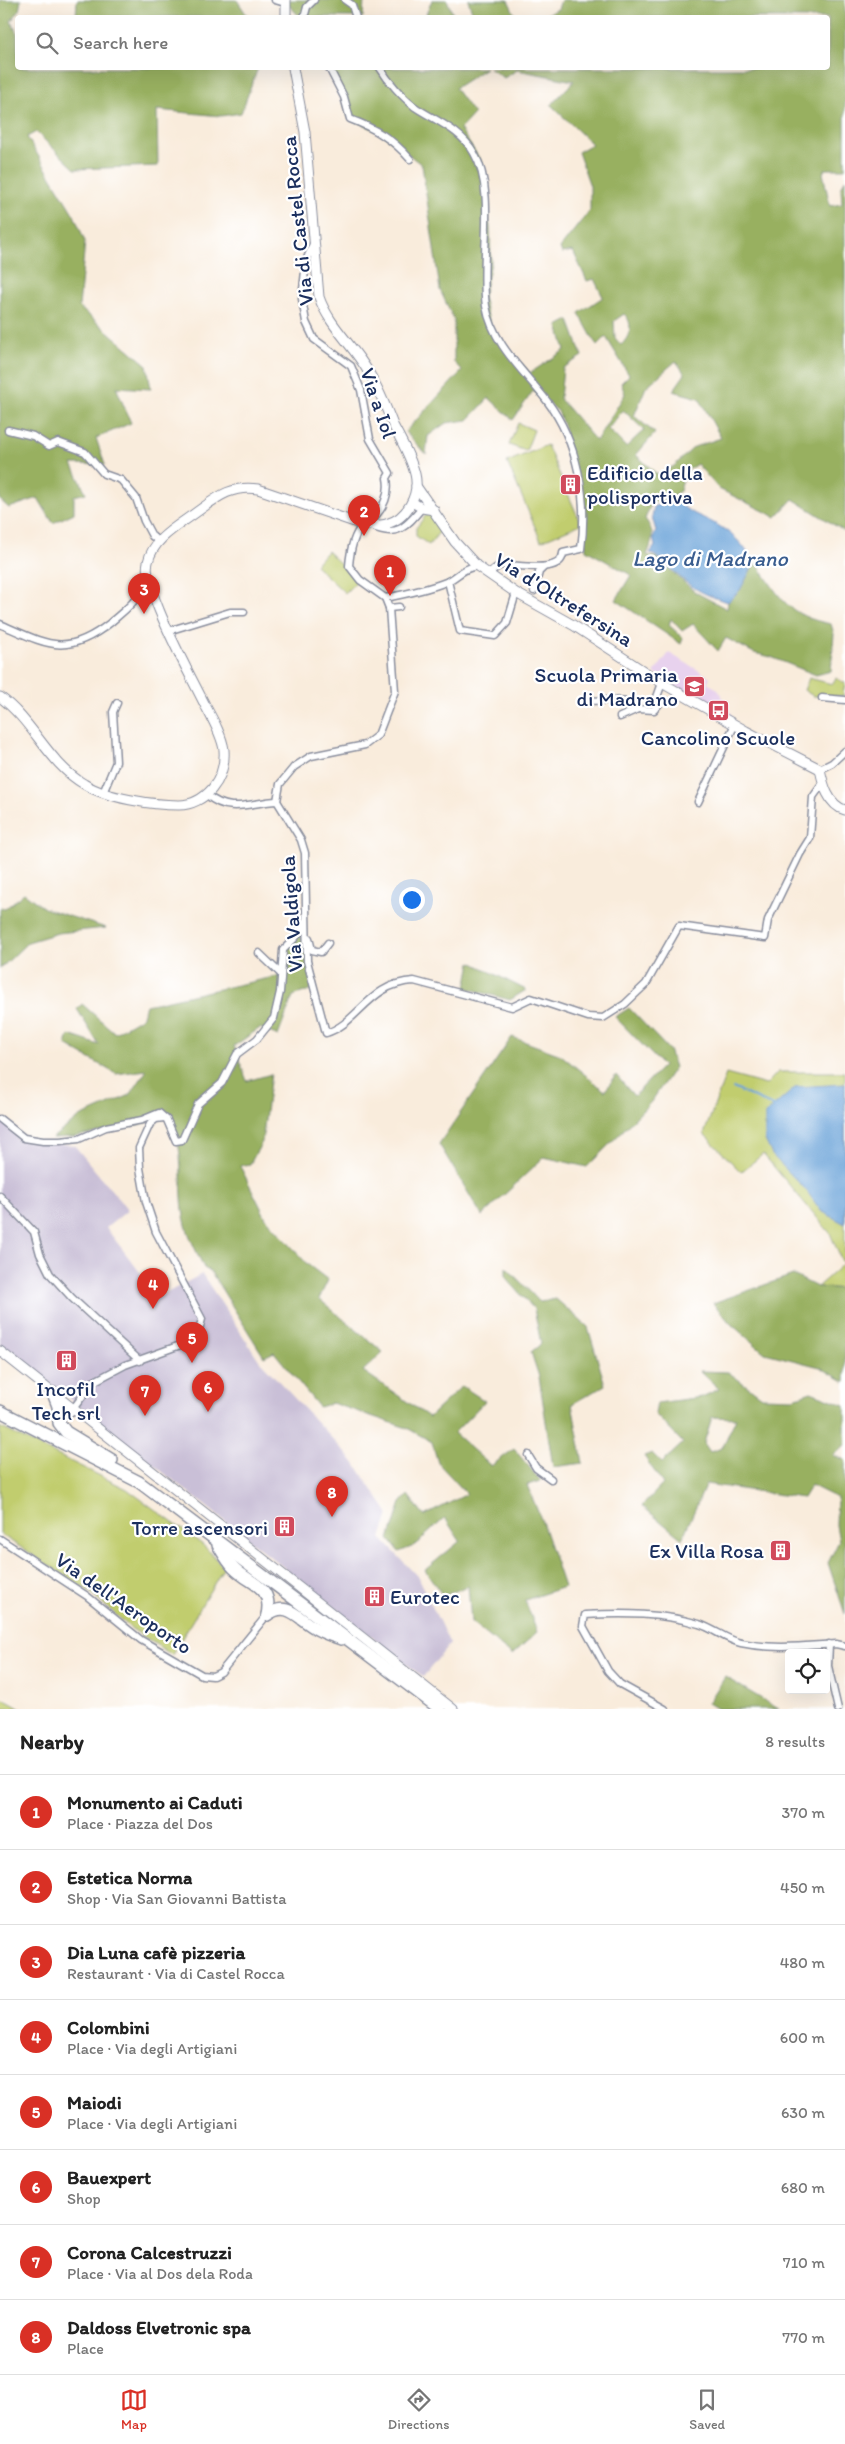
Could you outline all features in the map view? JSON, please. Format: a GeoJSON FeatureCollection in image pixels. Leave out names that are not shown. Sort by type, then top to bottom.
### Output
{"type":"FeatureCollection","features":[{"type":"Feature","properties":{"kind":"highway"},"geometry":{"type":"LineString","coordinates":[[53,1394],[60,1416],[59,1423],[66,1432],[115,1462],[440,1709]]}},
{"type":"Feature","properties":{"kind":"highway"},"geometry":{"type":"LineString","coordinates":[[60,1416],[65,1411],[73,1409]]}},
{"type":"Feature","properties":{"kind":"highway"},"geometry":{"type":"LineString","coordinates":[[0,1411],[139,1482]]}},
{"type":"Feature","properties":{"kind":"highway"},"geometry":{"type":"LineString","coordinates":[[0,1416],[113,1472],[164,1505],[433,1709]]}},
{"type":"Feature","properties":{"kind":"highway"},"geometry":{"type":"LineString","coordinates":[[218,1546],[234,1568],[266,1593],[269,1604],[267,1615]]}},
{"type":"Feature","properties":{"kind":"highway"},"geometry":{"type":"LineString","coordinates":[[267,1615],[275,1609],[288,1609],[316,1628],[341,1639]]}},
{"type":"Feature","properties":{"kind":"main road"},"geometry":{"type":"LineString","coordinates":[[286,2],[286,15]]}},
{"type":"Feature","properties":{"kind":"main road","name":"Via di Castel Rocca"},"geometry":{"type":"LineString","coordinates":[[147,571],[152,550],[158,541],[231,489],[245,487],[258,489],[365,525],[392,522],[404,514],[412,502],[416,486],[411,462],[370,374],[354,349],[325,313],[319,297],[305,132],[293,70]]}},
{"type":"Feature","properties":{"kind":"main road","name":"Via d'Oltrefersina"},"geometry":{"type":"LineString","coordinates":[[416,486],[455,542],[477,566],[490,573],[516,593],[531,599],[574,625],[662,683],[820,770]]}},
{"type":"Feature","properties":{"kind":"main road"},"geometry":{"type":"LineString","coordinates":[[412,502],[422,508],[434,510]]}},
{"type":"Feature","properties":{"kind":"main road"},"geometry":{"type":"LineString","coordinates":[[0,697],[26,723],[64,769],[84,785],[103,793],[170,805],[184,805],[207,795],[219,781],[223,768],[224,749],[214,723],[168,631],[152,592],[147,571]]}},
{"type":"Feature","properties":{"kind":"main road"},"geometry":{"type":"LineString","coordinates":[[820,770],[823,783],[832,802],[845,810]]}},
{"type":"Feature","properties":{"kind":"main road"},"geometry":{"type":"LineString","coordinates":[[0,1351],[453,1709]]}},
{"type":"Feature","properties":{"kind":"street"},"geometry":{"type":"LineString","coordinates":[[275,0],[286,2]]}},
{"type":"Feature","properties":{"kind":"street"},"geometry":{"type":"LineString","coordinates":[[305,15],[307,7],[314,0]]}},
{"type":"Feature","properties":{"kind":"street"},"geometry":{"type":"LineString","coordinates":[[345,0],[352,5],[355,15]]}},
{"type":"Feature","properties":{"kind":"street"},"geometry":{"type":"LineString","coordinates":[[330,70],[344,97],[350,119],[373,128],[398,145],[410,159]]}},
{"type":"Feature","properties":{"kind":"street"},"geometry":{"type":"LineString","coordinates":[[382,70],[414,106],[464,139],[475,154],[484,186],[486,237],[483,262],[486,306],[492,328],[512,359],[549,403],[571,444],[582,487],[583,535],[581,549],[563,553],[558,563],[544,567],[501,564],[490,573]]}},
{"type":"Feature","properties":{"kind":"street","name":"Via a Iol"},"geometry":{"type":"LineString","coordinates":[[314,239],[306,261],[302,299],[306,322],[314,339],[351,366],[361,390],[370,439],[390,473],[387,478],[389,488],[384,504],[365,525],[352,545],[349,560],[349,566],[360,580],[385,598]]}},
{"type":"Feature","properties":{"kind":"street"},"geometry":{"type":"LineString","coordinates":[[8,430],[33,436],[49,446],[58,442],[85,452],[104,474],[122,480],[136,498],[144,521],[152,536],[158,541]]}},
{"type":"Feature","properties":{"kind":"street","name":"Via di Castel Rocca"},"geometry":{"type":"LineString","coordinates":[[365,525],[380,531],[399,530],[406,526],[422,508]]}},
{"type":"Feature","properties":{"kind":"street"},"geometry":{"type":"LineString","coordinates":[[207,795],[214,801],[236,806],[249,806],[277,801],[280,784],[294,767],[311,756],[365,745],[378,735],[395,690],[389,608],[385,598],[409,594],[448,581],[455,574],[468,567],[477,566]]}},
{"type":"Feature","properties":{"kind":"street"},"geometry":{"type":"LineString","coordinates":[[534,591],[536,580],[544,567]]}},
{"type":"Feature","properties":{"kind":"street"},"geometry":{"type":"LineString","coordinates":[[0,624],[44,643],[73,644],[100,630],[127,608],[140,593],[143,577],[147,571]]}},
{"type":"Feature","properties":{"kind":"street"},"geometry":{"type":"LineString","coordinates":[[448,581],[460,631],[495,636],[507,623],[516,593]]}},
{"type":"Feature","properties":{"kind":"street"},"geometry":{"type":"LineString","coordinates":[[389,608],[398,608]]}},
{"type":"Feature","properties":{"kind":"street"},"geometry":{"type":"LineString","coordinates":[[168,631],[230,612],[244,612]]}},
{"type":"Feature","properties":{"kind":"street"},"geometry":{"type":"LineString","coordinates":[[620,717],[638,709],[656,709],[659,704],[657,697],[662,683]]}},
{"type":"Feature","properties":{"kind":"street"},"geometry":{"type":"LineString","coordinates":[[822,698],[845,700]]}},
{"type":"Feature","properties":{"kind":"street"},"geometry":{"type":"LineString","coordinates":[[589,701],[615,700],[626,702],[638,709]]}},
{"type":"Feature","properties":{"kind":"street"},"geometry":{"type":"LineString","coordinates":[[103,793],[116,762],[113,712],[117,702]]}},
{"type":"Feature","properties":{"kind":"street"},"geometry":{"type":"LineString","coordinates":[[698,802],[734,724]]}},
{"type":"Feature","properties":{"kind":"street"},"geometry":{"type":"LineString","coordinates":[[820,770],[832,763],[845,751]]}},
{"type":"Feature","properties":{"kind":"street","name":"Via Valdigola"},"geometry":{"type":"LineString","coordinates":[[277,801],[301,840],[305,853],[307,961],[326,1034],[334,1031],[365,1003],[390,986],[414,981],[512,1007],[531,998],[588,1017],[603,1018],[625,1004],[646,984],[679,926],[765,938],[768,920],[800,854],[810,838],[814,797],[823,783]]}},
{"type":"Feature","properties":{"kind":"street"},"geometry":{"type":"LineString","coordinates":[[306,920],[312,950],[321,952],[328,943]]}},
{"type":"Feature","properties":{"kind":"street"},"geometry":{"type":"LineString","coordinates":[[0,1119],[24,1138],[43,1141],[79,1139],[106,1127],[142,1120],[159,1113],[167,1120],[174,1139],[176,1141],[182,1140],[198,1104],[222,1083],[237,1054],[257,1039],[274,1018],[280,992],[283,950],[296,937],[306,920]]}},
{"type":"Feature","properties":{"kind":"street"},"geometry":{"type":"LineString","coordinates":[[259,953],[281,974]]}},
{"type":"Feature","properties":{"kind":"street"},"geometry":{"type":"LineString","coordinates":[[73,1409],[93,1382],[126,1365],[186,1343],[199,1330],[202,1319],[156,1232],[146,1202],[140,1168],[139,1148],[150,1124],[156,1119],[164,1118]]}},
{"type":"Feature","properties":{"kind":"street"},"geometry":{"type":"LineString","coordinates":[[0,1196],[34,1232],[40,1254],[50,1274],[72,1298],[140,1361]]}},
{"type":"Feature","properties":{"kind":"street"},"geometry":{"type":"LineString","coordinates":[[528,1456],[536,1468],[551,1479]]}},
{"type":"Feature","properties":{"kind":"street","name":"Via dell'Aeroporto"},"geometry":{"type":"LineString","coordinates":[[0,1540],[87,1596],[141,1640],[202,1675],[213,1676],[221,1672],[267,1615]]}},
{"type":"Feature","properties":{"kind":"street"},"geometry":{"type":"LineString","coordinates":[[665,1709],[620,1684],[608,1671],[583,1626],[585,1615],[670,1616],[706,1626],[739,1643],[781,1648],[829,1644],[845,1646]]}},
{"type":"Feature","properties":{"kind":"street"},"geometry":{"type":"LineString","coordinates":[[829,1644],[828,1666],[838,1709]]}},
{"type":"Feature","properties":{"kind":"shaded area","name":"Scuola Primaria di Madrano"},"geometry":{"type":"Polygon","coordinates":[[[669,653],[710,677],[707,683],[718,689],[733,717],[728,716],[720,709],[708,705],[654,673],[669,653]]]}},
{"type":"Feature","properties":{"kind":"shaded area"},"geometry":{"type":"Polygon","coordinates":[[[0,1117],[26,1141],[74,1145],[128,1210],[106,1228],[159,1297],[202,1274],[259,1360],[353,1461],[389,1514],[381,1538],[418,1577],[450,1644],[423,1677],[0,1344],[0,1117]]]}},
{"type":"Feature","properties":{"kind":"green space"},"geometry":{"type":"Polygon","coordinates":[[[0,0],[21,0],[19,11],[11,21],[15,29],[15,70],[257,70],[241,113],[221,116],[157,110],[158,166],[75,169],[36,132],[27,137],[74,215],[85,241],[79,307],[147,365],[151,389],[116,387],[131,423],[96,438],[105,465],[72,464],[86,493],[74,496],[74,513],[53,523],[38,498],[9,508],[0,500],[0,0]]]}},
{"type":"Feature","properties":{"kind":"green space"},"geometry":{"type":"Polygon","coordinates":[[[77,0],[237,0],[247,15],[76,15],[77,0]]]}},
{"type":"Feature","properties":{"kind":"green space"},"geometry":{"type":"Polygon","coordinates":[[[284,0],[364,0],[363,15],[298,15],[284,0]]]}},
{"type":"Feature","properties":{"kind":"green space"},"geometry":{"type":"Polygon","coordinates":[[[432,0],[447,0],[453,15],[426,15],[432,0]]]}},
{"type":"Feature","properties":{"kind":"green space"},"geometry":{"type":"Polygon","coordinates":[[[468,0],[508,0],[515,15],[473,15],[468,0]]]}},
{"type":"Feature","properties":{"kind":"green space"},"geometry":{"type":"Polygon","coordinates":[[[561,0],[845,0],[845,169],[825,169],[823,173],[830,206],[842,204],[841,189],[845,179],[845,529],[844,531],[793,499],[776,517],[719,489],[697,464],[685,472],[680,491],[667,499],[652,502],[645,519],[652,532],[651,545],[647,555],[657,558],[695,592],[727,609],[728,602],[740,590],[754,564],[758,565],[779,596],[795,611],[816,621],[831,624],[834,634],[831,671],[816,675],[771,657],[754,653],[726,638],[718,651],[693,624],[682,631],[671,619],[669,625],[683,638],[681,644],[616,600],[631,575],[586,550],[581,492],[569,455],[565,431],[558,411],[533,391],[513,420],[489,398],[468,420],[446,423],[428,436],[426,454],[405,432],[462,371],[454,362],[454,320],[440,290],[422,165],[380,132],[349,118],[341,92],[330,70],[483,70],[455,88],[474,114],[460,129],[481,161],[490,227],[491,263],[483,297],[492,332],[530,373],[565,350],[558,326],[569,320],[582,356],[563,368],[560,399],[596,441],[625,394],[621,383],[629,375],[606,337],[597,346],[579,313],[603,297],[594,279],[587,281],[573,251],[562,253],[560,248],[590,210],[590,186],[578,152],[592,144],[551,105],[574,81],[517,70],[830,70],[830,15],[545,15],[558,9],[561,0]],[[624,314],[614,321],[615,338],[621,345],[627,338],[630,330],[624,314]],[[676,361],[646,387],[634,416],[655,433],[636,455],[658,475],[674,466],[694,447],[721,438],[699,398],[673,391],[685,374],[676,361]],[[623,410],[608,429],[626,447],[644,430],[623,410]]]}},
{"type":"Feature","properties":{"kind":"green space"},"geometry":{"type":"Polygon","coordinates":[[[492,70],[517,70],[504,78],[492,70]]]}},
{"type":"Feature","properties":{"kind":"green space"},"geometry":{"type":"Polygon","coordinates":[[[518,423],[534,430],[526,451],[509,445],[518,423]]]}},
{"type":"Feature","properties":{"kind":"green space"},"geometry":{"type":"Polygon","coordinates":[[[547,445],[581,524],[541,541],[507,462],[547,445]]]}},
{"type":"Feature","properties":{"kind":"green space"},"geometry":{"type":"Polygon","coordinates":[[[426,515],[431,515],[441,530],[429,545],[416,536],[416,528],[426,515]]]}},
{"type":"Feature","properties":{"kind":"green space"},"geometry":{"type":"Polygon","coordinates":[[[327,551],[358,580],[345,593],[315,565],[327,551]]]}},
{"type":"Feature","properties":{"kind":"green space"},"geometry":{"type":"Polygon","coordinates":[[[809,678],[832,684],[836,678],[845,683],[843,696],[813,696],[804,690],[809,678]]]}},
{"type":"Feature","properties":{"kind":"green space"},"geometry":{"type":"Polygon","coordinates":[[[24,893],[44,908],[106,928],[58,933],[28,942],[0,969],[0,908],[5,909],[24,893]]]}},
{"type":"Feature","properties":{"kind":"green space"},"geometry":{"type":"Polygon","coordinates":[[[301,933],[313,989],[293,996],[278,1036],[260,1028],[234,1046],[247,1081],[271,1074],[262,1142],[250,1164],[240,1166],[266,1218],[307,1264],[328,1280],[319,1299],[383,1352],[363,1371],[429,1417],[462,1386],[485,1401],[454,1433],[491,1466],[514,1449],[541,1481],[527,1485],[541,1519],[564,1587],[525,1600],[537,1632],[512,1655],[471,1622],[468,1586],[443,1596],[425,1570],[460,1541],[445,1518],[414,1546],[399,1552],[389,1539],[401,1503],[408,1495],[424,1516],[467,1494],[438,1463],[432,1442],[407,1428],[332,1403],[319,1407],[274,1352],[264,1357],[211,1272],[204,1268],[186,1225],[183,1211],[181,1165],[177,1135],[172,1121],[164,1109],[146,1123],[74,1137],[52,1138],[80,1117],[130,1095],[147,1070],[116,1074],[66,1045],[69,1035],[99,1045],[77,1009],[82,1004],[115,1033],[141,1018],[146,1005],[283,975],[284,951],[301,933]]]}},
{"type":"Feature","properties":{"kind":"green space"},"geometry":{"type":"Polygon","coordinates":[[[471,962],[526,990],[510,1000],[466,988],[471,962]]]}},
{"type":"Feature","properties":{"kind":"green space"},"geometry":{"type":"Polygon","coordinates":[[[629,1008],[669,1050],[675,1067],[651,1102],[587,1167],[544,1157],[482,1216],[439,1144],[512,1037],[561,1055],[605,1091],[616,1075],[634,1096],[663,1066],[615,1017],[629,1008]]]}},
{"type":"Feature","properties":{"kind":"green space"},"geometry":{"type":"Polygon","coordinates":[[[778,1072],[845,1072],[845,1289],[817,1287],[843,1264],[830,1233],[763,1154],[741,1172],[704,1134],[726,1074],[766,1085],[778,1072]]]}},
{"type":"Feature","properties":{"kind":"green space"},"geometry":{"type":"Polygon","coordinates":[[[506,1267],[540,1302],[556,1299],[588,1327],[605,1385],[572,1404],[583,1463],[553,1467],[539,1377],[531,1352],[541,1344],[534,1309],[506,1278],[506,1267]]]}},
{"type":"Feature","properties":{"kind":"green space"},"geometry":{"type":"Polygon","coordinates":[[[793,1275],[817,1287],[845,1289],[845,1382],[820,1367],[765,1353],[731,1324],[713,1303],[793,1275]]]}},
{"type":"Feature","properties":{"kind":"green space"},"geometry":{"type":"Polygon","coordinates":[[[700,1371],[728,1372],[762,1397],[794,1398],[811,1392],[845,1405],[845,1445],[833,1455],[845,1460],[845,1614],[828,1563],[839,1541],[836,1525],[837,1498],[811,1485],[803,1498],[706,1484],[682,1539],[642,1506],[663,1484],[644,1456],[652,1453],[662,1463],[683,1443],[655,1414],[657,1403],[702,1397],[719,1389],[700,1371]],[[712,1417],[704,1443],[710,1452],[722,1448],[736,1418],[712,1417]]]}},
{"type":"Feature","properties":{"kind":"green space"},"geometry":{"type":"Polygon","coordinates":[[[0,1427],[127,1489],[203,1545],[224,1567],[172,1655],[132,1629],[90,1592],[0,1534],[0,1427]]]}},
{"type":"Feature","properties":{"kind":"green space"},"geometry":{"type":"Polygon","coordinates":[[[725,1677],[779,1709],[718,1709],[708,1703],[725,1677]]]}},
{"type":"Feature","properties":{"kind":"green space"},"geometry":{"type":"Polygon","coordinates":[[[0,1697],[21,1709],[0,1709],[0,1697]]]}},
{"type":"Feature","properties":{"kind":"water","name":"Lago di Madrano"},"geometry":{"type":"Polygon","coordinates":[[[679,503],[724,529],[736,538],[750,557],[754,564],[740,590],[728,602],[709,595],[685,582],[664,562],[650,553],[655,546],[653,538],[656,531],[652,517],[654,506],[679,503]]]}},
{"type":"Feature","properties":{"kind":"water"},"geometry":{"type":"Polygon","coordinates":[[[845,1084],[845,1224],[821,1211],[806,1190],[772,1155],[765,1140],[765,1114],[796,1087],[845,1084]]]}},
{"type":"Feature","properties":{"kind":"waterway"},"geometry":{"type":"LineString","coordinates":[[733,1088],[775,1107]]}},
{"type":"Feature","properties":{"kind":"place","name":"Edificio della polisportiva"},"geometry":{"type":"Point","coordinates":[571,484]}},
{"type":"Feature","properties":{"kind":"place","name":"Estetica Norma"},"geometry":{"type":"Point","coordinates":[364,536]}},
{"type":"Feature","properties":{"kind":"place","name":"Monumento ai Caduti"},"geometry":{"type":"Point","coordinates":[390,596]}},
{"type":"Feature","properties":{"kind":"place","name":"Dia Luna cafè pizzeria"},"geometry":{"type":"Point","coordinates":[144,614]}},
{"type":"Feature","properties":{"kind":"place","name":"Scuola Primaria di Madrano"},"geometry":{"type":"Point","coordinates":[694,686]}},
{"type":"Feature","properties":{"kind":"place","name":"Cancolino Scuole"},"geometry":{"type":"Point","coordinates":[718,710]}},
{"type":"Feature","properties":{"kind":"place","name":"Colombini"},"geometry":{"type":"Point","coordinates":[153,1309]}},
{"type":"Feature","properties":{"kind":"place","name":"Incofil Tech srl"},"geometry":{"type":"Point","coordinates":[66,1361]}},
{"type":"Feature","properties":{"kind":"place","name":"Maiodi"},"geometry":{"type":"Point","coordinates":[192,1363]}},
{"type":"Feature","properties":{"kind":"place","name":"Bauexpert"},"geometry":{"type":"Point","coordinates":[208,1412]}},
{"type":"Feature","properties":{"kind":"place","name":"Corona Calcestruzzi"},"geometry":{"type":"Point","coordinates":[145,1416]}},
{"type":"Feature","properties":{"kind":"place","name":"Daldoss Elvetronic spa"},"geometry":{"type":"Point","coordinates":[332,1517]}},
{"type":"Feature","properties":{"kind":"place","name":"Torre ascensori"},"geometry":{"type":"Point","coordinates":[284,1527]}},
{"type":"Feature","properties":{"kind":"place","name":"Ex Villa Rosa"},"geometry":{"type":"Point","coordinates":[780,1550]}},
{"type":"Feature","properties":{"kind":"place","name":"Eurotec"},"geometry":{"type":"Point","coordinates":[374,1596]}}]}
